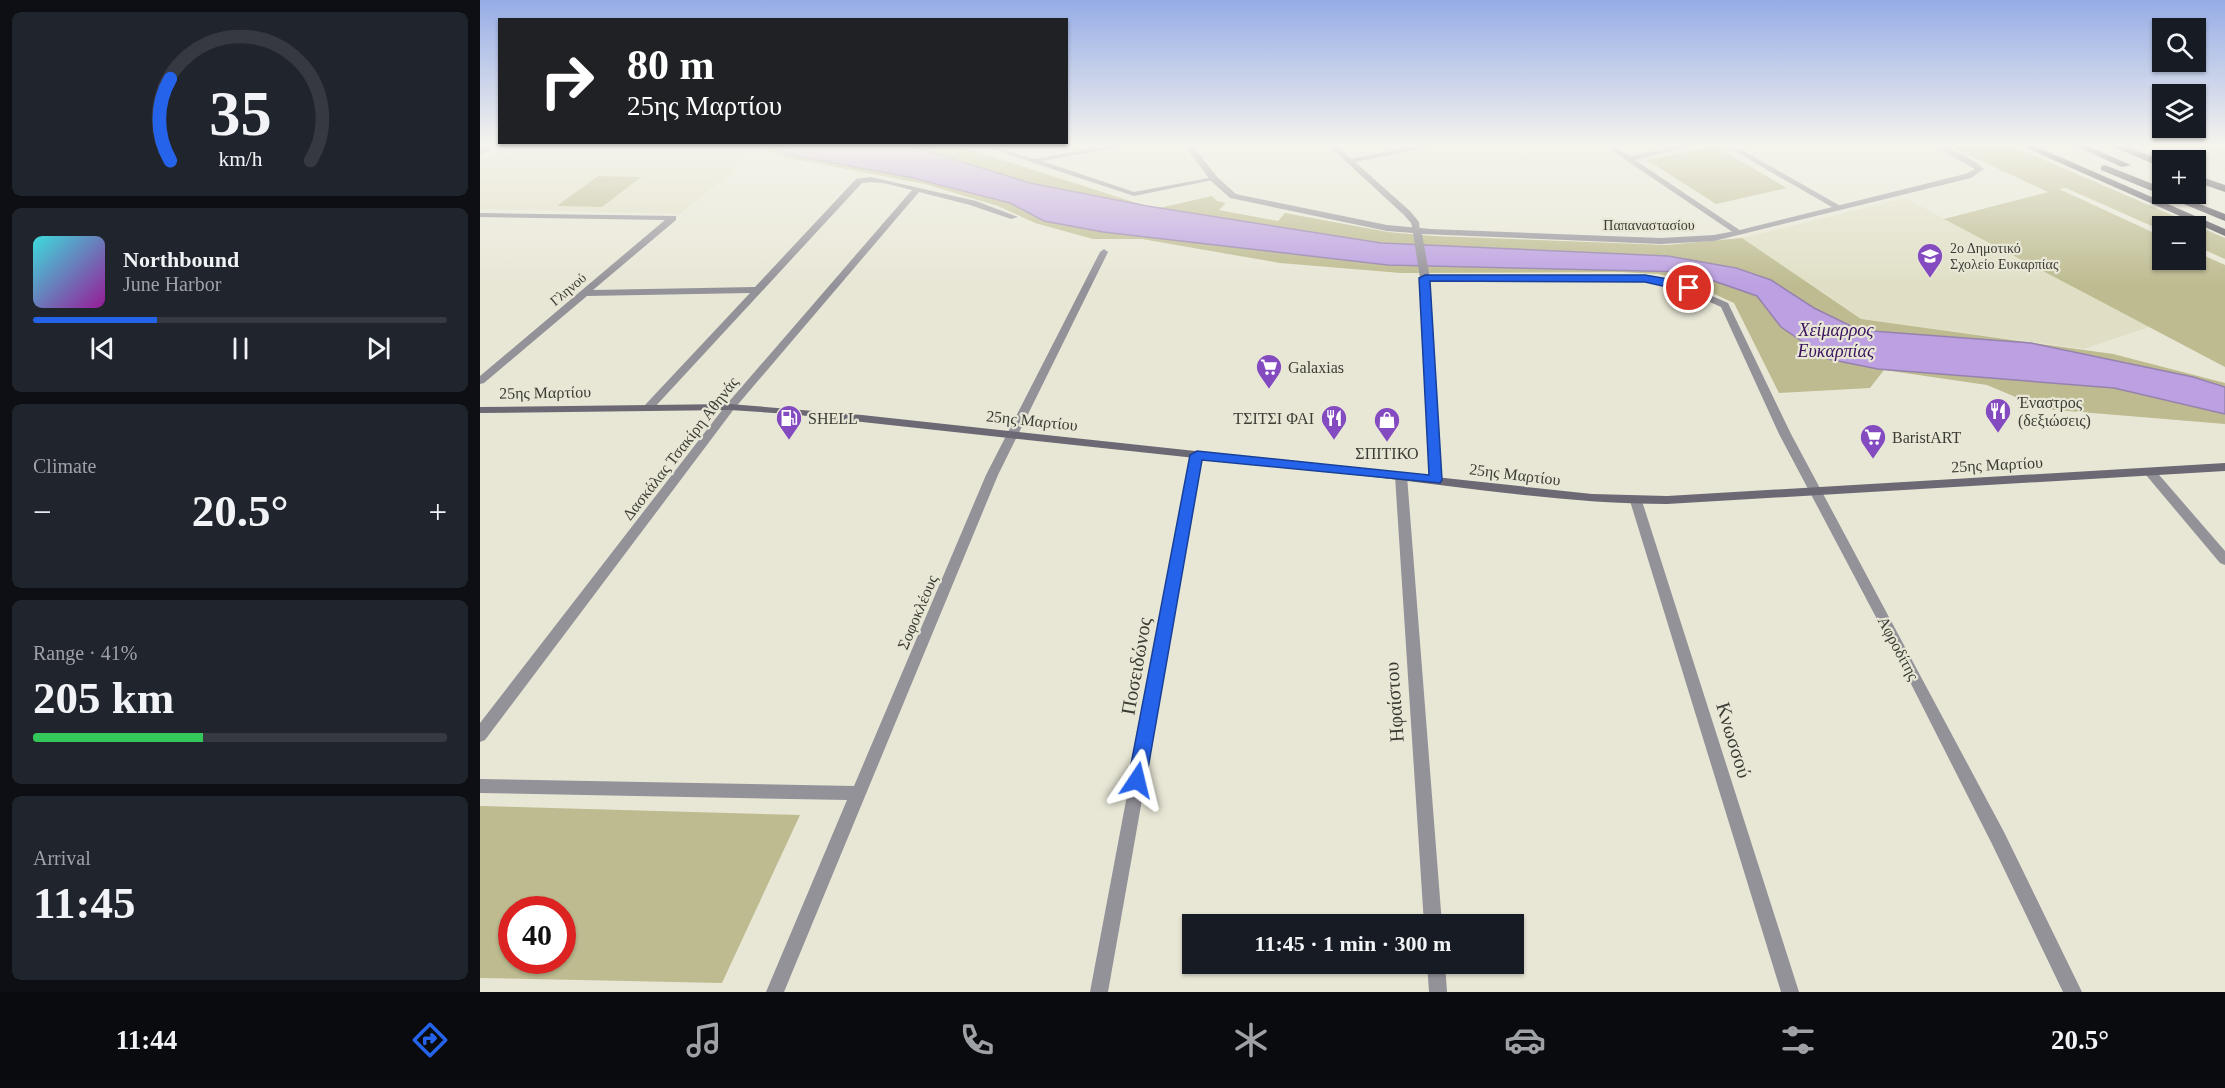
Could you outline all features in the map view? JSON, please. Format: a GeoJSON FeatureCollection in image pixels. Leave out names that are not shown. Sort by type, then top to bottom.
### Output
{"type":"FeatureCollection","features":[{"type":"Feature","properties":{"kind":"highway"},"geometry":{"type":"LineString","coordinates":[[2132,192],[2225,233]]}},
{"type":"Feature","properties":{"kind":"highway"},"geometry":{"type":"LineString","coordinates":[[2206,198],[2225,206]]}},
{"type":"Feature","properties":{"kind":"highway"},"geometry":{"type":"LineString","coordinates":[[2191,204],[2225,218]]}},
{"type":"Feature","properties":{"kind":"main road","name":"25ης Μαρτίου"},"geometry":{"type":"LineString","coordinates":[[480,410],[730,407],[1011,434],[1401,476],[1545,495],[1636,501],[2225,467]]}},
{"type":"Feature","properties":{"kind":"street"},"geometry":{"type":"LineString","coordinates":[[649,407],[847,192]]}},
{"type":"Feature","properties":{"kind":"street","name":"Δασκάλας Τσακίρη Αθηνάς"},"geometry":{"type":"LineString","coordinates":[[480,735],[730,407],[914,192]]}},
{"type":"Feature","properties":{"kind":"street"},"geometry":{"type":"LineString","coordinates":[[930,192],[1014,217]]}},
{"type":"Feature","properties":{"kind":"street","name":"Παπαναστασίου"},"geometry":{"type":"LineString","coordinates":[[1229,192],[1244,200],[1321,216],[1417,231],[1661,241],[1714,238],[1903,192]]}},
{"type":"Feature","properties":{"kind":"street"},"geometry":{"type":"LineString","coordinates":[[1384,192],[1407,213],[1417,231],[1424,276],[1436,480]]}},
{"type":"Feature","properties":{"kind":"street"},"geometry":{"type":"LineString","coordinates":[[1679,192],[1740,232]]}},
{"type":"Feature","properties":{"kind":"street"},"geometry":{"type":"LineString","coordinates":[[1812,192],[1840,208]]}},
{"type":"Feature","properties":{"kind":"street","name":"Γληνού"},"geometry":{"type":"LineString","coordinates":[[480,214],[673,218],[480,381]]}},
{"type":"Feature","properties":{"kind":"street","name":"Σοφοκλέους"},"geometry":{"type":"LineString","coordinates":[[775,992],[1011,434],[1104,252]]}},
{"type":"Feature","properties":{"kind":"street","name":"Αφροδίτης"},"geometry":{"type":"LineString","coordinates":[[1424,276],[1645,279],[1670,282],[1698,291],[1725,305],[1785,434],[1976,795],[2073,992]]}},
{"type":"Feature","properties":{"kind":"street"},"geometry":{"type":"LineString","coordinates":[[585,293],[756,290]]}},
{"type":"Feature","properties":{"kind":"street","name":"Ποσειδώνος"},"geometry":{"type":"LineString","coordinates":[[1099,992],[1197,455]]}},
{"type":"Feature","properties":{"kind":"street"},"geometry":{"type":"LineString","coordinates":[[2150,472],[2225,560]]}},
{"type":"Feature","properties":{"kind":"street","name":"Ηφαίστου"},"geometry":{"type":"LineString","coordinates":[[1401,476],[1432,914]]}},
{"type":"Feature","properties":{"kind":"street","name":"Κνωσσού"},"geometry":{"type":"LineString","coordinates":[[1636,501],[1790,992]]}},
{"type":"Feature","properties":{"kind":"street"},"geometry":{"type":"LineString","coordinates":[[480,786],[859,793]]}},
{"type":"Feature","properties":{"kind":"street"},"geometry":{"type":"LineString","coordinates":[[1437,974],[1438,992]]}},
{"type":"Feature","properties":{"kind":"shaded area"},"geometry":{"type":"Polygon","coordinates":[[[480,192],[707,192],[680,214],[480,209],[480,192]]]}},
{"type":"Feature","properties":{"kind":"shaded area"},"geometry":{"type":"Polygon","coordinates":[[[576,192],[621,192],[602,207],[557,206],[576,192]]]}},
{"type":"Feature","properties":{"kind":"shaded area"},"geometry":{"type":"Polygon","coordinates":[[[953,192],[1103,192],[1155,209],[1212,196],[1217,201],[1226,203],[1219,210],[1278,221],[1285,213],[1388,232],[1433,236],[1667,245],[1742,238],[1861,319],[2113,354],[2225,383],[2225,424],[2044,409],[1987,385],[1884,370],[1870,388],[1779,393],[1734,303],[1681,279],[1658,274],[1621,272],[1401,273],[1280,263],[1142,239],[1093,239],[1035,223],[998,206],[953,192]]]}},
{"type":"Feature","properties":{"kind":"shaded area"},"geometry":{"type":"Polygon","coordinates":[[[1698,192],[1768,192],[1716,204],[1698,192]]]}},
{"type":"Feature","properties":{"kind":"shaded area"},"geometry":{"type":"Polygon","coordinates":[[[2047,192],[2066,192],[2152,232],[2152,270],[2206,270],[2206,256],[2225,265],[2225,367],[1944,219],[2047,192]]]}},
{"type":"Feature","properties":{"kind":"shaded area"},"geometry":{"type":"Polygon","coordinates":[[[2076,192],[2119,192],[2174,216],[2152,216],[2152,226],[2076,192]]]}},
{"type":"Feature","properties":{"kind":"shaded area","name":"2ο Δημοτικό Σχολείο Ευκαρπίας"},"geometry":{"type":"Polygon","coordinates":[[[1905,198],[2149,327],[2084,349],[1861,319],[1742,238],[1905,198]]]}},
{"type":"Feature","properties":{"kind":"shaded area"},"geometry":{"type":"Polygon","coordinates":[[[2206,230],[2225,238],[2225,259],[2206,250],[2206,230]]]}},
{"type":"Feature","properties":{"kind":"shaded area"},"geometry":{"type":"Polygon","coordinates":[[[480,806],[800,815],[722,983],[480,978],[480,806]]]}},
{"type":"Feature","properties":{"kind":"water","name":"Χείμαρρος Ευκαρπίας"},"geometry":{"type":"Polygon","coordinates":[[[968,192],[1077,192],[1147,206],[1381,243],[1668,256],[1736,268],[1771,280],[1814,308],[1859,330],[2031,343],[2193,377],[2225,387],[2225,414],[2114,388],[1878,369],[1828,359],[1781,327],[1757,296],[1688,272],[1388,265],[1103,232],[1044,221],[1010,203],[968,192]]]}},
{"type":"Feature","properties":{"kind":"place","name":"2ο Δημοτικό Σχολείο Ευκαρπίας"},"geometry":{"type":"Point","coordinates":[1930,279]}},
{"type":"Feature","properties":{"kind":"place","name":"Galaxias"},"geometry":{"type":"Point","coordinates":[1269,390]}},
{"type":"Feature","properties":{"kind":"place","name":"Έναστρος (δεξιώσεις)"},"geometry":{"type":"Point","coordinates":[1998,434]}},
{"type":"Feature","properties":{"kind":"place","name":"SHELL"},"geometry":{"type":"Point","coordinates":[789,441]}},
{"type":"Feature","properties":{"kind":"place","name":"ΤΣΙΤΣΙ ΦΑΙ"},"geometry":{"type":"Point","coordinates":[1334,441]}},
{"type":"Feature","properties":{"kind":"place","name":"ΣΠΙΤΙΚΟ"},"geometry":{"type":"Point","coordinates":[1387,443]}},
{"type":"Feature","properties":{"kind":"place","name":"BaristART"},"geometry":{"type":"Point","coordinates":[1873,460]}},
{"type":"Feature","properties":{"kind":"route"},"geometry":{"type":"LineString","coordinates":[[1137,780],[1197,455],[1436,480],[1425,278],[1645,279],[1670,282],[1689,288]]}}]}
